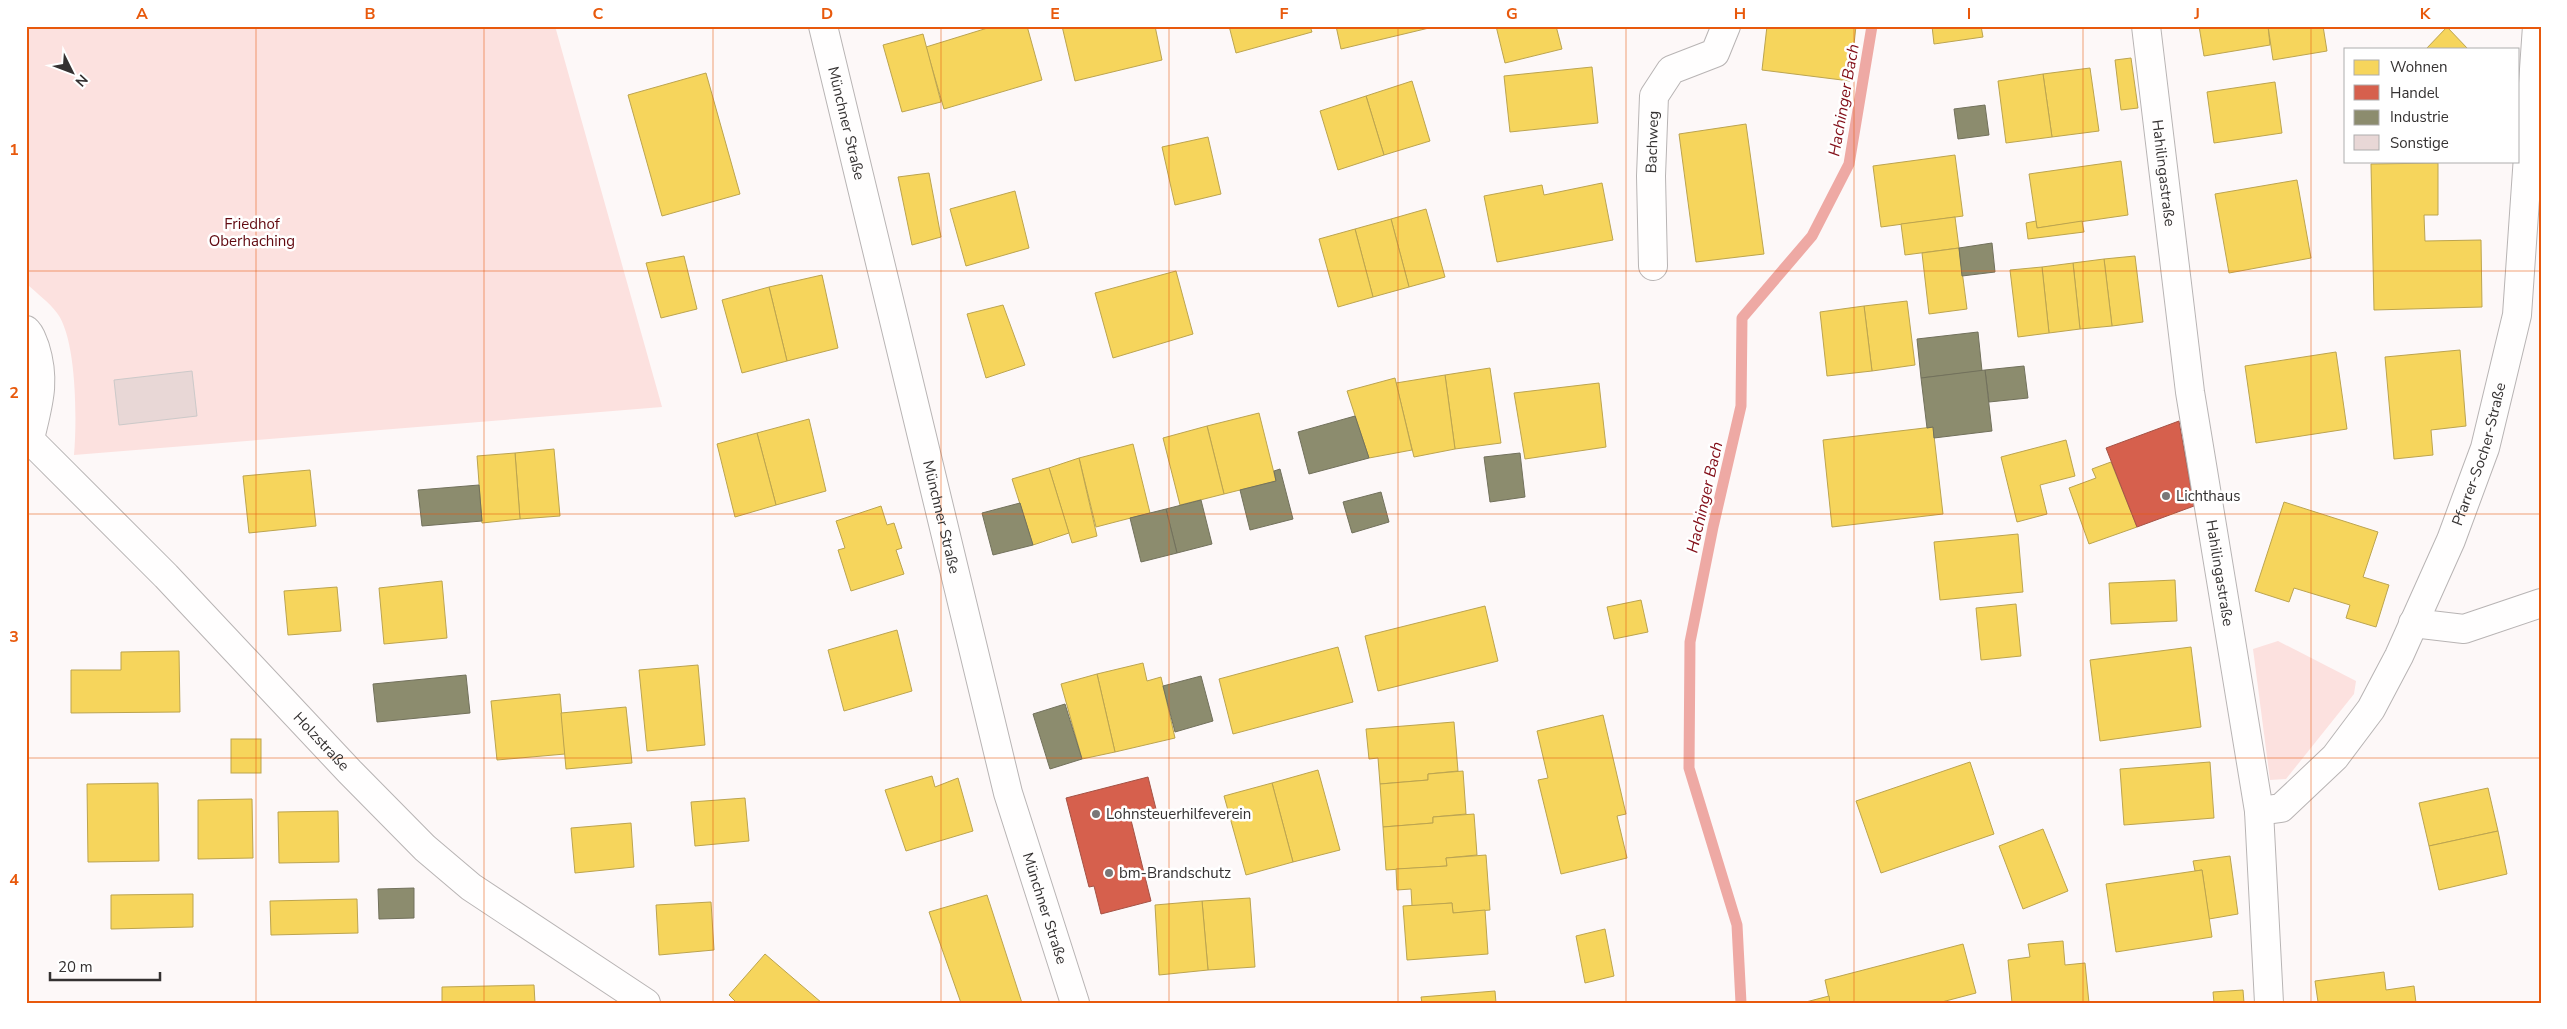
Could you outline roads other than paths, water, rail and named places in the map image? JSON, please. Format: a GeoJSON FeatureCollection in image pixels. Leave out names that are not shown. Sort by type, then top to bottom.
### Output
{"type":"FeatureCollection","features":[{"type":"Feature","properties":{"kind":"street","name":"Münchner Straße"},"geometry":{"type":"LineString","coordinates":[[823,26],[1008,793],[1075,1003]]}},
{"type":"Feature","properties":{"kind":"street","name":"Bachweg"},"geometry":{"type":"LineString","coordinates":[[1653,266],[1651,176],[1654,96],[1671,70],[1714,53],[1726,26]]}},
{"type":"Feature","properties":{"kind":"street","name":"Hahilingastraße"},"geometry":{"type":"LineString","coordinates":[[2146,26],[2192,408],[2259,812],[2269,1003]]}},
{"type":"Feature","properties":{"kind":"street","name":"Pfarrer-Socher-Straße"},"geometry":{"type":"LineString","coordinates":[[2259,812],[2281,808],[2336,757],[2371,709],[2451,540],[2484,448],[2517,315],[2537,70],[2537,26]]}},
{"type":"Feature","properties":{"kind":"street","name":"Holzstraße"},"geometry":{"type":"LineString","coordinates":[[26,330],[30,333],[40,363],[42,387],[28,437],[166,576],[350,772],[425,848],[471,887],[646,1003]]}},
{"type":"Feature","properties":{"kind":"street"},"geometry":{"type":"LineString","coordinates":[[2413,623],[2464,629],[2541,603]]}},
{"type":"Feature","properties":{"kind":"waterway","name":"Hachinger Bach"},"geometry":{"type":"LineString","coordinates":[[1741,1003],[1737,925],[1689,768],[1690,642],[1713,527],[1741,406],[1742,318],[1812,236],[1849,164],[1872,26]]}},
{"type":"Feature","properties":{"kind":"place","name":"Lichthaus"},"geometry":{"type":"Point","coordinates":[2166,496]}},
{"type":"Feature","properties":{"kind":"place","name":"Lohnsteuerhilfeverein"},"geometry":{"type":"Point","coordinates":[1096,814]}},
{"type":"Feature","properties":{"kind":"place","name":"bm-Brandschutz"},"geometry":{"type":"Point","coordinates":[1109,873]}},
{"type":"Feature","properties":{"kind":"park label","name":"Friedhof Oberhaching"},"geometry":{"type":"Point","coordinates":[252,232]}}]}
